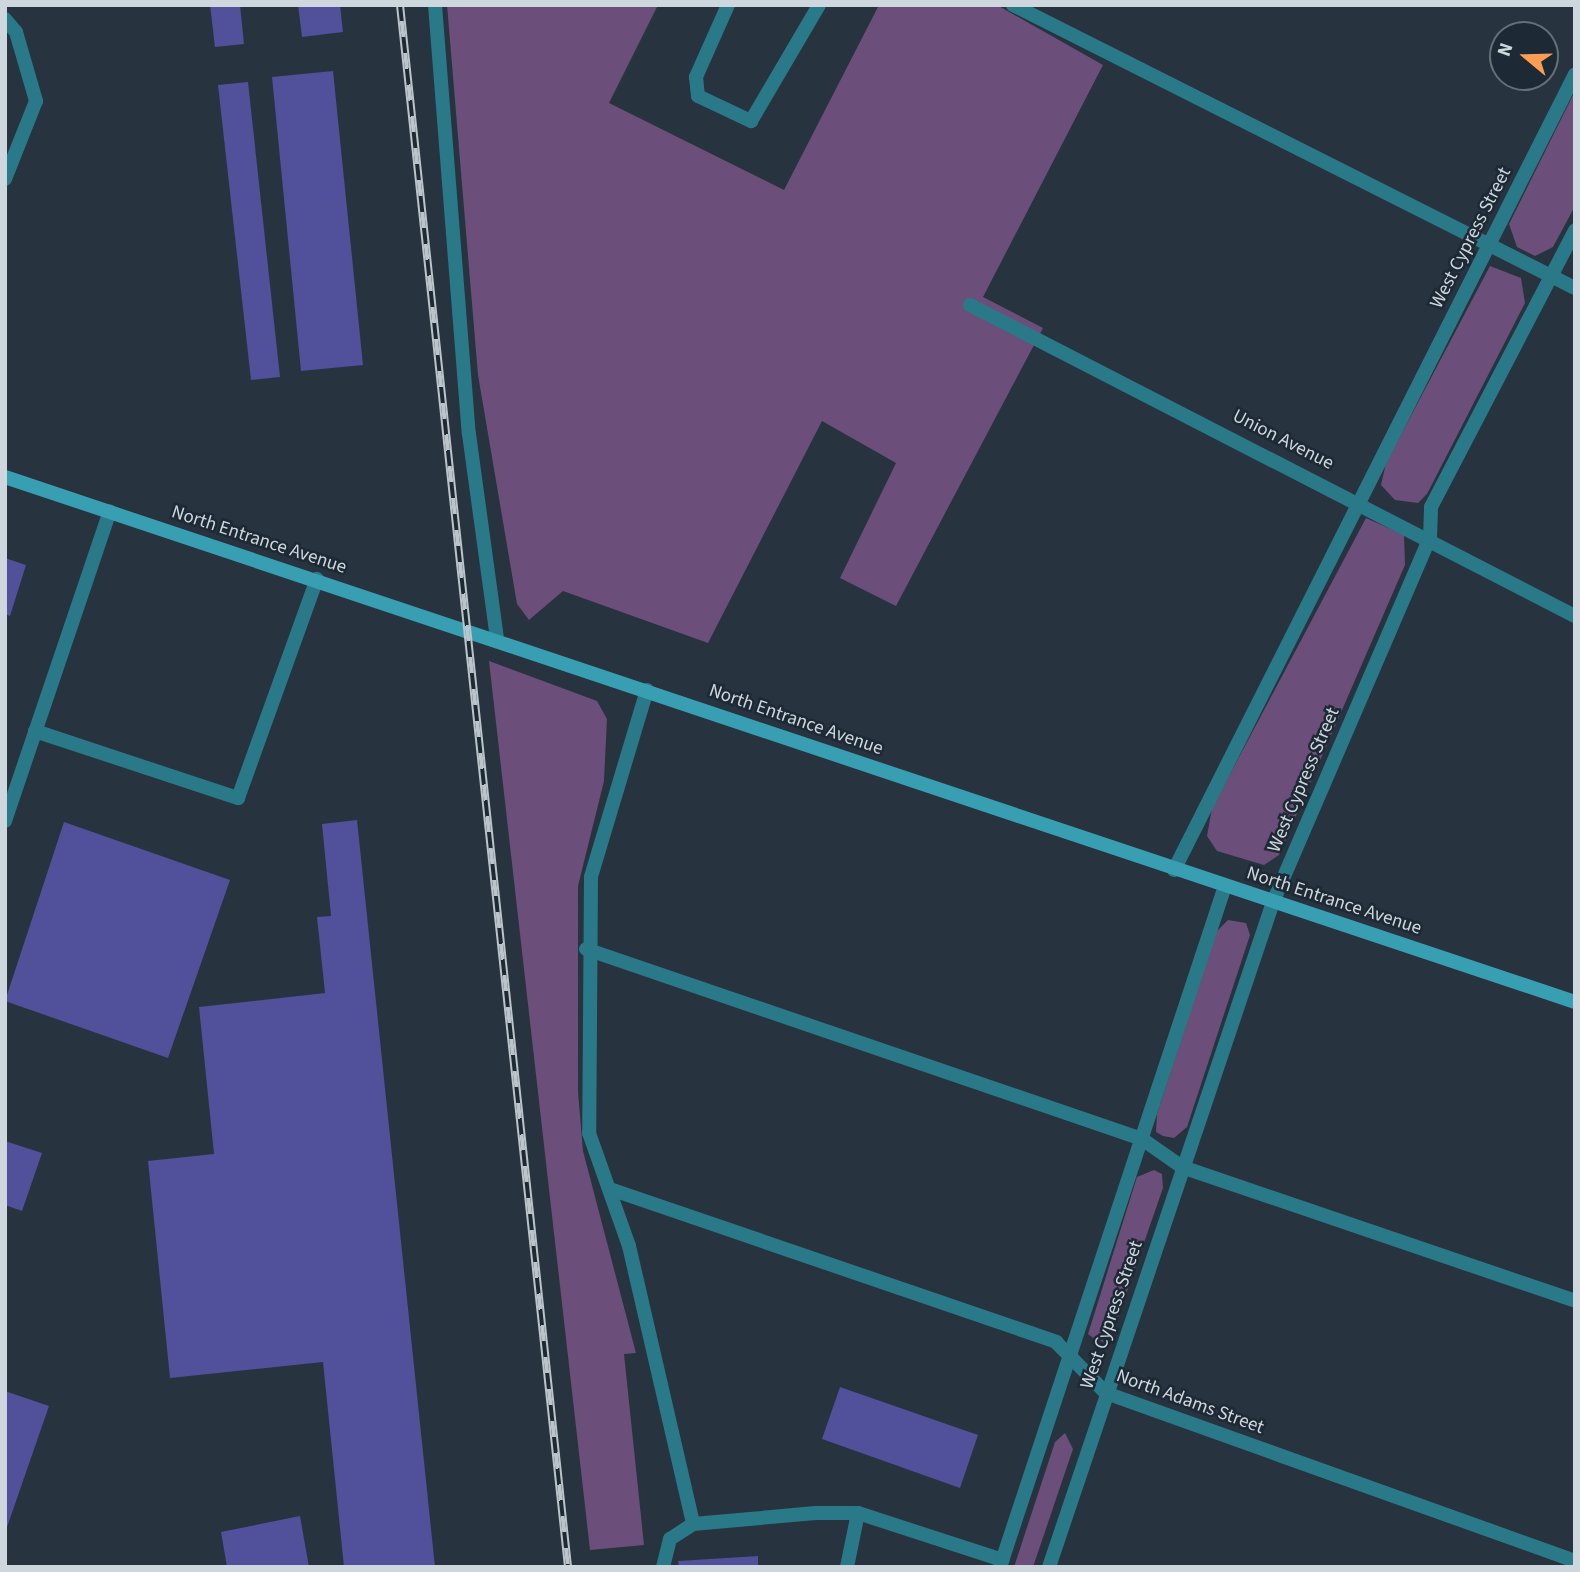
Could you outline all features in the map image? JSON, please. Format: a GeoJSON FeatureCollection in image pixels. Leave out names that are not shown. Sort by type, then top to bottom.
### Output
{"type":"FeatureCollection","features":[{"type":"Feature","properties":{"kind":"main road","name":"North Entrance Avenue"},"geometry":{"type":"LineString","coordinates":[[5,477],[497,639],[1174,870],[1575,1002]]}},
{"type":"Feature","properties":{"kind":"street"},"geometry":{"type":"LineString","coordinates":[[435,5],[469,434],[497,639]]}},
{"type":"Feature","properties":{"kind":"street"},"geometry":{"type":"LineString","coordinates":[[728,5],[696,77],[698,96],[751,121],[819,5]]}},
{"type":"Feature","properties":{"kind":"street"},"geometry":{"type":"LineString","coordinates":[[1013,5],[1575,288]]}},
{"type":"Feature","properties":{"kind":"street"},"geometry":{"type":"LineString","coordinates":[[5,19],[16,32],[36,101],[5,179]]}},
{"type":"Feature","properties":{"kind":"street","name":"West Cypress Street"},"geometry":{"type":"LineString","coordinates":[[1174,870],[1575,74]]}},
{"type":"Feature","properties":{"kind":"street","name":"West Cypress Street"},"geometry":{"type":"LineString","coordinates":[[1049,1567],[1273,902],[1430,538],[1430,508],[1575,230]]}},
{"type":"Feature","properties":{"kind":"street","name":"Union Avenue"},"geometry":{"type":"LineString","coordinates":[[970,305],[1360,501],[1575,616]]}},
{"type":"Feature","properties":{"kind":"street"},"geometry":{"type":"LineString","coordinates":[[5,821],[110,511]]}},
{"type":"Feature","properties":{"kind":"street"},"geometry":{"type":"LineString","coordinates":[[36,731],[238,798],[317,579]]}},
{"type":"Feature","properties":{"kind":"street"},"geometry":{"type":"LineString","coordinates":[[647,690],[594,865],[586,949],[589,1133],[610,1189],[648,1319],[694,1524]]}},
{"type":"Feature","properties":{"kind":"street","name":"West Cypress Street"},"geometry":{"type":"LineString","coordinates":[[1002,1563],[1225,886]]}},
{"type":"Feature","properties":{"kind":"street"},"geometry":{"type":"LineString","coordinates":[[586,949],[1142,1139],[1182,1167],[1575,1301]]}},
{"type":"Feature","properties":{"kind":"street","name":"North Adams Street"},"geometry":{"type":"LineString","coordinates":[[610,1189],[1056,1342],[1069,1362],[1106,1393],[1575,1561]]}},
{"type":"Feature","properties":{"kind":"street"},"geometry":{"type":"LineString","coordinates":[[848,1567],[858,1513]]}},
{"type":"Feature","properties":{"kind":"street"},"geometry":{"type":"LineString","coordinates":[[663,1567],[670,1539],[694,1524],[858,1513],[1002,1563]]}},
{"type":"Feature","properties":{"kind":"shaded area"},"geometry":{"type":"Polygon","coordinates":[[[447,5],[658,5],[609,103],[784,190],[879,5],[997,5],[1103,65],[983,297],[1043,328],[896,606],[840,578],[896,463],[822,421],[708,643],[563,591],[529,620],[517,604],[478,375],[447,5]]]}},
{"type":"Feature","properties":{"kind":"shaded area"},"geometry":{"type":"Polygon","coordinates":[[[1575,91],[1575,206],[1553,247],[1535,256],[1517,247],[1509,224],[1575,91]]]}},
{"type":"Feature","properties":{"kind":"shaded area"},"geometry":{"type":"Polygon","coordinates":[[[1490,266],[1521,278],[1525,303],[1427,494],[1418,503],[1395,500],[1381,485],[1386,463],[1490,266]]]}},
{"type":"Feature","properties":{"kind":"shaded area"},"geometry":{"type":"Polygon","coordinates":[[[1366,518],[1404,535],[1405,565],[1279,855],[1264,865],[1217,851],[1207,836],[1212,808],[1366,518]]]}},
{"type":"Feature","properties":{"kind":"shaded area"},"geometry":{"type":"Polygon","coordinates":[[[489,661],[597,701],[607,719],[604,781],[578,886],[578,1092],[583,1151],[636,1353],[624,1354],[644,1545],[590,1550],[489,661]]]}},
{"type":"Feature","properties":{"kind":"shaded area"},"geometry":{"type":"Polygon","coordinates":[[[1228,920],[1246,923],[1250,935],[1187,1127],[1174,1138],[1163,1136],[1156,1132],[1157,1114],[1216,932],[1228,920]]]}},
{"type":"Feature","properties":{"kind":"shaded area"},"geometry":{"type":"Polygon","coordinates":[[[1154,1170],[1162,1174],[1163,1188],[1109,1343],[1096,1340],[1088,1334],[1137,1177],[1154,1170]]]}},
{"type":"Feature","properties":{"kind":"shaded area"},"geometry":{"type":"Polygon","coordinates":[[[1065,1433],[1073,1449],[1033,1567],[1014,1567],[1055,1442],[1065,1433]]]}},
{"type":"Feature","properties":{"kind":"building"},"geometry":{"type":"Polygon","coordinates":[[[210,5],[240,5],[244,44],[215,47],[210,5]]]}},
{"type":"Feature","properties":{"kind":"building"},"geometry":{"type":"Polygon","coordinates":[[[298,5],[340,5],[343,32],[302,37],[298,5]]]}},
{"type":"Feature","properties":{"kind":"building"},"geometry":{"type":"Polygon","coordinates":[[[333,71],[363,365],[301,371],[272,77],[333,71]]]}},
{"type":"Feature","properties":{"kind":"building"},"geometry":{"type":"Polygon","coordinates":[[[248,82],[280,377],[251,380],[218,85],[248,82]]]}},
{"type":"Feature","properties":{"kind":"building"},"geometry":{"type":"Polygon","coordinates":[[[5,558],[26,565],[10,616],[5,614],[5,558]]]}},
{"type":"Feature","properties":{"kind":"building"},"geometry":{"type":"Polygon","coordinates":[[[357,820],[435,1567],[344,1567],[323,1362],[170,1378],[148,1161],[214,1154],[199,1007],[325,993],[317,917],[331,916],[322,824],[357,820]]]}},
{"type":"Feature","properties":{"kind":"building"},"geometry":{"type":"Polygon","coordinates":[[[64,822],[230,880],[168,1058],[5,1001],[64,822]]]}},
{"type":"Feature","properties":{"kind":"building"},"geometry":{"type":"Polygon","coordinates":[[[5,1141],[42,1153],[22,1211],[5,1205],[5,1141]]]}},
{"type":"Feature","properties":{"kind":"building"},"geometry":{"type":"Polygon","coordinates":[[[840,1387],[978,1435],[960,1488],[822,1439],[840,1387]]]}},
{"type":"Feature","properties":{"kind":"building"},"geometry":{"type":"Polygon","coordinates":[[[5,1391],[49,1406],[6,1530],[5,1530],[5,1391]]]}},
{"type":"Feature","properties":{"kind":"building"},"geometry":{"type":"Polygon","coordinates":[[[300,1516],[309,1567],[227,1567],[221,1532],[300,1516]]]}},
{"type":"Feature","properties":{"kind":"building"},"geometry":{"type":"Polygon","coordinates":[[[758,1556],[758,1567],[679,1567],[678,1561],[758,1556]]]}},
{"type":"Feature","properties":{"kind":"railway"},"geometry":{"type":"LineString","coordinates":[[400,5],[568,1567]]}}]}
